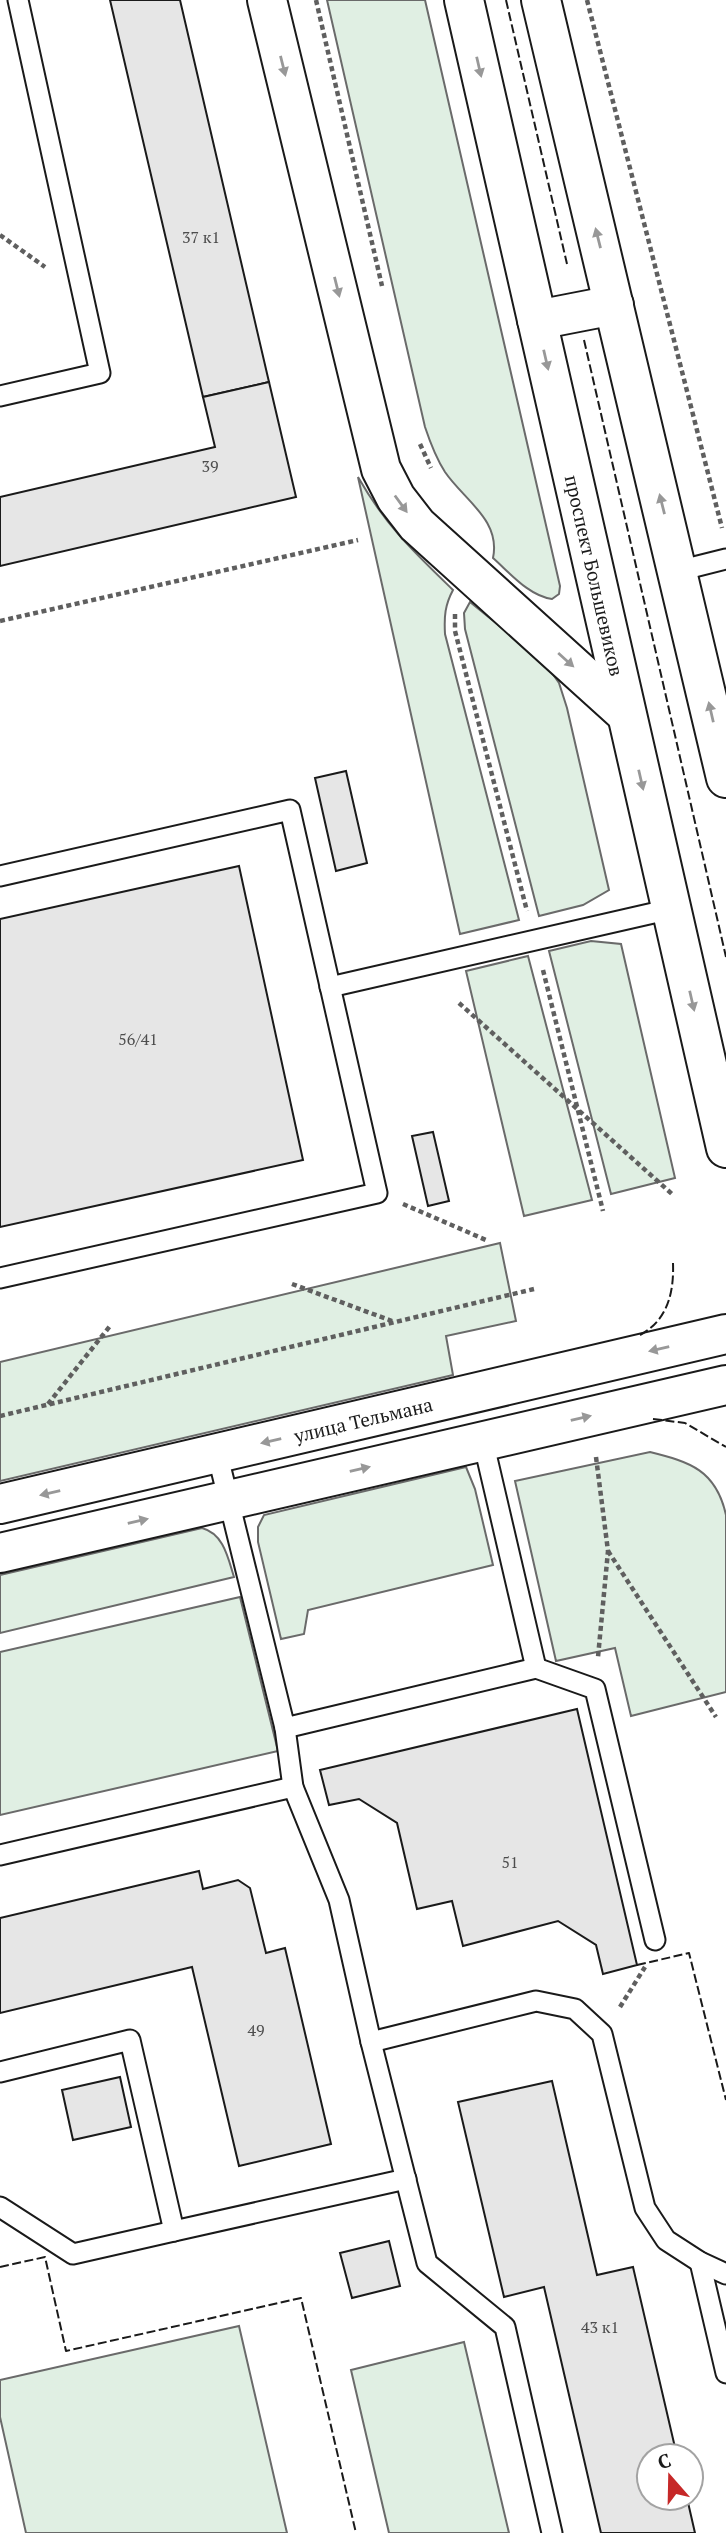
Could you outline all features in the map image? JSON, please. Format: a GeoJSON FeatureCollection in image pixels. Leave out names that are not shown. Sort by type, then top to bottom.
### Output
{"type":"FeatureCollection","features":[{"type":"Feature","properties":{"kind":"street"},"geometry":{"type":"LineString","coordinates":[[267,0],[381,469],[396,498],[417,525],[625,713]]}},
{"type":"Feature","properties":{"kind":"street","name":"проспект Большевиков"},"geometry":{"type":"LineString","coordinates":[[464,0],[726,1148]]}},
{"type":"Feature","properties":{"kind":"street"},"geometry":{"type":"LineString","coordinates":[[541,0],[678,571],[709,669],[726,778]]}},
{"type":"Feature","properties":{"kind":"street"},"geometry":{"type":"LineString","coordinates":[[537,320],[614,305]]}},
{"type":"Feature","properties":{"kind":"street","name":"улица Тельмана"},"geometry":{"type":"LineString","coordinates":[[0,1504],[726,1334]]}},
{"type":"Feature","properties":{"kind":"street"},"geometry":{"type":"LineString","coordinates":[[0,1553],[726,1385]]}},
{"type":"Feature","properties":{"kind":"lane"},"geometry":{"type":"LineString","coordinates":[[0,396],[100,373],[18,0]]}},
{"type":"Feature","properties":{"kind":"lane"},"geometry":{"type":"LineString","coordinates":[[678,571],[726,559]]}},
{"type":"Feature","properties":{"kind":"lane"},"geometry":{"type":"LineString","coordinates":[[0,876],[290,810],[377,1193],[0,1278]]}},
{"type":"Feature","properties":{"kind":"lane"},"geometry":{"type":"LineString","coordinates":[[330,987],[671,909]]}},
{"type":"Feature","properties":{"kind":"lane"},"geometry":{"type":"LineString","coordinates":[[482,1441],[536,1668]]}},
{"type":"Feature","properties":{"kind":"lane"},"geometry":{"type":"LineString","coordinates":[[217,1453],[285,1728],[293,1787],[339,1900],[427,2263],[505,2327],[552,2533]]}},
{"type":"Feature","properties":{"kind":"lane"},"geometry":{"type":"LineString","coordinates":[[285,1728],[536,1668],[595,1689],[655,1940]]}},
{"type":"Feature","properties":{"kind":"lane"},"geometry":{"type":"LineString","coordinates":[[0,1855],[293,1787]]}},
{"type":"Feature","properties":{"kind":"lane"},"geometry":{"type":"LineString","coordinates":[[372,2042],[536,2001],[575,2009],[602,2034],[645,2208],[666,2240],[700,2262],[726,2274]]}},
{"type":"Feature","properties":{"kind":"lane"},"geometry":{"type":"LineString","coordinates":[[0,2072],[130,2040],[174,2231]]}},
{"type":"Feature","properties":{"kind":"lane"},"geometry":{"type":"LineString","coordinates":[[0,2207],[73,2254],[406,2179]]}},
{"type":"Feature","properties":{"kind":"lane"},"geometry":{"type":"LineString","coordinates":[[700,2262],[726,2373]]}},
{"type":"Feature","properties":{"kind":"path"},"geometry":{"type":"LineString","coordinates":[[587,0],[723,530]]}},
{"type":"Feature","properties":{"kind":"path"},"geometry":{"type":"LineString","coordinates":[[0,621],[358,540]]}},
{"type":"Feature","properties":{"kind":"path"},"geometry":{"type":"LineString","coordinates":[[459,1003],[672,1195]]}},
{"type":"Feature","properties":{"kind":"path"},"geometry":{"type":"LineString","coordinates":[[377,1193],[486,1240]]}},
{"type":"Feature","properties":{"kind":"path"},"geometry":{"type":"LineString","coordinates":[[292,1284],[393,1321]]}},
{"type":"Feature","properties":{"kind":"path"},"geometry":{"type":"LineString","coordinates":[[0,1416],[534,1289]]}},
{"type":"Feature","properties":{"kind":"path"},"geometry":{"type":"LineString","coordinates":[[48,1404],[110,1326]]}},
{"type":"Feature","properties":{"kind":"path"},"geometry":{"type":"LineString","coordinates":[[595,1450],[608,1551],[595,1689]]}},
{"type":"Feature","properties":{"kind":"path"},"geometry":{"type":"LineString","coordinates":[[608,1551],[716,1717]]}},
{"type":"Feature","properties":{"kind":"path"},"geometry":{"type":"LineString","coordinates":[[602,2034],[648,1963],[655,1940]]}},
{"type":"Feature","properties":{"kind":"green space"},"geometry":{"type":"Polygon","coordinates":[[[327,0],[425,0],[560,586],[559,594],[552,599],[528,589],[493,558],[492,532],[479,511],[445,472],[429,438],[327,0]]]}},
{"type":"Feature","properties":{"kind":"green space"},"geometry":{"type":"Polygon","coordinates":[[[358,477],[390,524],[453,590],[446,611],[445,634],[519,920],[460,934],[358,477]]]}},
{"type":"Feature","properties":{"kind":"green space"},"geometry":{"type":"Polygon","coordinates":[[[470,602],[545,663],[559,683],[609,890],[583,905],[539,916],[465,629],[464,613],[470,602]]]}},
{"type":"Feature","properties":{"kind":"green space"},"geometry":{"type":"Polygon","coordinates":[[[591,941],[621,944],[675,1178],[611,1194],[549,951],[591,941]]]}},
{"type":"Feature","properties":{"kind":"green space"},"geometry":{"type":"Polygon","coordinates":[[[528,956],[592,1200],[524,1216],[466,971],[528,956]]]}},
{"type":"Feature","properties":{"kind":"green space"},"geometry":{"type":"Polygon","coordinates":[[[500,1243],[516,1321],[446,1336],[453,1375],[0,1481],[0,1362],[500,1243]]]}},
{"type":"Feature","properties":{"kind":"green space"},"geometry":{"type":"Polygon","coordinates":[[[650,1452],[689,1464],[699,1470],[716,1488],[722,1500],[726,1515],[726,1692],[631,1716],[615,1648],[556,1661],[515,1481],[650,1452]]]}},
{"type":"Feature","properties":{"kind":"green space"},"geometry":{"type":"Polygon","coordinates":[[[466,1467],[475,1489],[493,1565],[308,1610],[304,1634],[281,1639],[258,1542],[258,1527],[264,1515],[466,1467]]]}},
{"type":"Feature","properties":{"kind":"green space"},"geometry":{"type":"Polygon","coordinates":[[[202,1528],[220,1541],[234,1577],[0,1633],[0,1575],[202,1528]]]}},
{"type":"Feature","properties":{"kind":"green space"},"geometry":{"type":"Polygon","coordinates":[[[240,1597],[278,1751],[0,1815],[0,1652],[240,1597]]]}},
{"type":"Feature","properties":{"kind":"green space"},"geometry":{"type":"Polygon","coordinates":[[[239,2326],[287,2533],[26,2533],[0,2417],[0,2380],[239,2326]]]}},
{"type":"Feature","properties":{"kind":"green space"},"geometry":{"type":"Polygon","coordinates":[[[464,2342],[509,2533],[389,2533],[351,2370],[464,2342]]]}},
{"type":"Feature","properties":{"kind":"building"},"geometry":{"type":"Polygon","coordinates":[[[110,0],[180,0],[269,382],[203,397],[110,0]]]}},
{"type":"Feature","properties":{"kind":"building"},"geometry":{"type":"Polygon","coordinates":[[[269,382],[296,497],[0,566],[0,497],[215,447],[203,397],[269,382]]]}},
{"type":"Feature","properties":{"kind":"building"},"geometry":{"type":"Polygon","coordinates":[[[346,771],[367,863],[336,871],[315,778],[346,771]]]}},
{"type":"Feature","properties":{"kind":"building"},"geometry":{"type":"Polygon","coordinates":[[[239,866],[303,1160],[0,1227],[0,919],[239,866]]]}},
{"type":"Feature","properties":{"kind":"building"},"geometry":{"type":"Polygon","coordinates":[[[433,1132],[449,1201],[428,1206],[412,1136],[433,1132]]]}},
{"type":"Feature","properties":{"kind":"building"},"geometry":{"type":"Polygon","coordinates":[[[577,1709],[637,1965],[603,1974],[596,1945],[558,1921],[463,1946],[452,1901],[417,1909],[397,1823],[359,1799],[329,1805],[320,1770],[577,1709]]]}},
{"type":"Feature","properties":{"kind":"building"},"geometry":{"type":"Polygon","coordinates":[[[199,1871],[203,1889],[238,1880],[250,1888],[266,1953],[285,1948],[331,2144],[239,2166],[192,1967],[0,2013],[0,1918],[199,1871]]]}},
{"type":"Feature","properties":{"kind":"building"},"geometry":{"type":"Polygon","coordinates":[[[120,2077],[131,2127],[73,2140],[62,2090],[120,2077]]]}},
{"type":"Feature","properties":{"kind":"building"},"geometry":{"type":"Polygon","coordinates":[[[552,2081],[597,2275],[633,2267],[674,2442],[635,2442],[635,2512],[690,2512],[695,2533],[601,2533],[544,2287],[504,2297],[458,2102],[552,2081]]]}},
{"type":"Feature","properties":{"kind":"building"},"geometry":{"type":"Polygon","coordinates":[[[389,2241],[400,2286],[352,2298],[340,2253],[389,2241]]]}},
{"type":"Feature","properties":{"kind":"fence"},"geometry":{"type":"LineString","coordinates":[[506,0],[567,264]]}},
{"type":"Feature","properties":{"kind":"fence"},"geometry":{"type":"LineString","coordinates":[[584,340],[726,957]]}},
{"type":"Feature","properties":{"kind":"fence"},"geometry":{"type":"LineString","coordinates":[[640,1335],[657,1322],[663,1313],[670,1295],[673,1263]]}},
{"type":"Feature","properties":{"kind":"fence"},"geometry":{"type":"LineString","coordinates":[[653,1419],[685,1423],[726,1447]]}},
{"type":"Feature","properties":{"kind":"fence"},"geometry":{"type":"LineString","coordinates":[[637,1965],[689,1953],[726,2100]]}},
{"type":"Feature","properties":{"kind":"fence"},"geometry":{"type":"LineString","coordinates":[[0,2267],[45,2257],[66,2351],[301,2298],[356,2533]]}}]}
